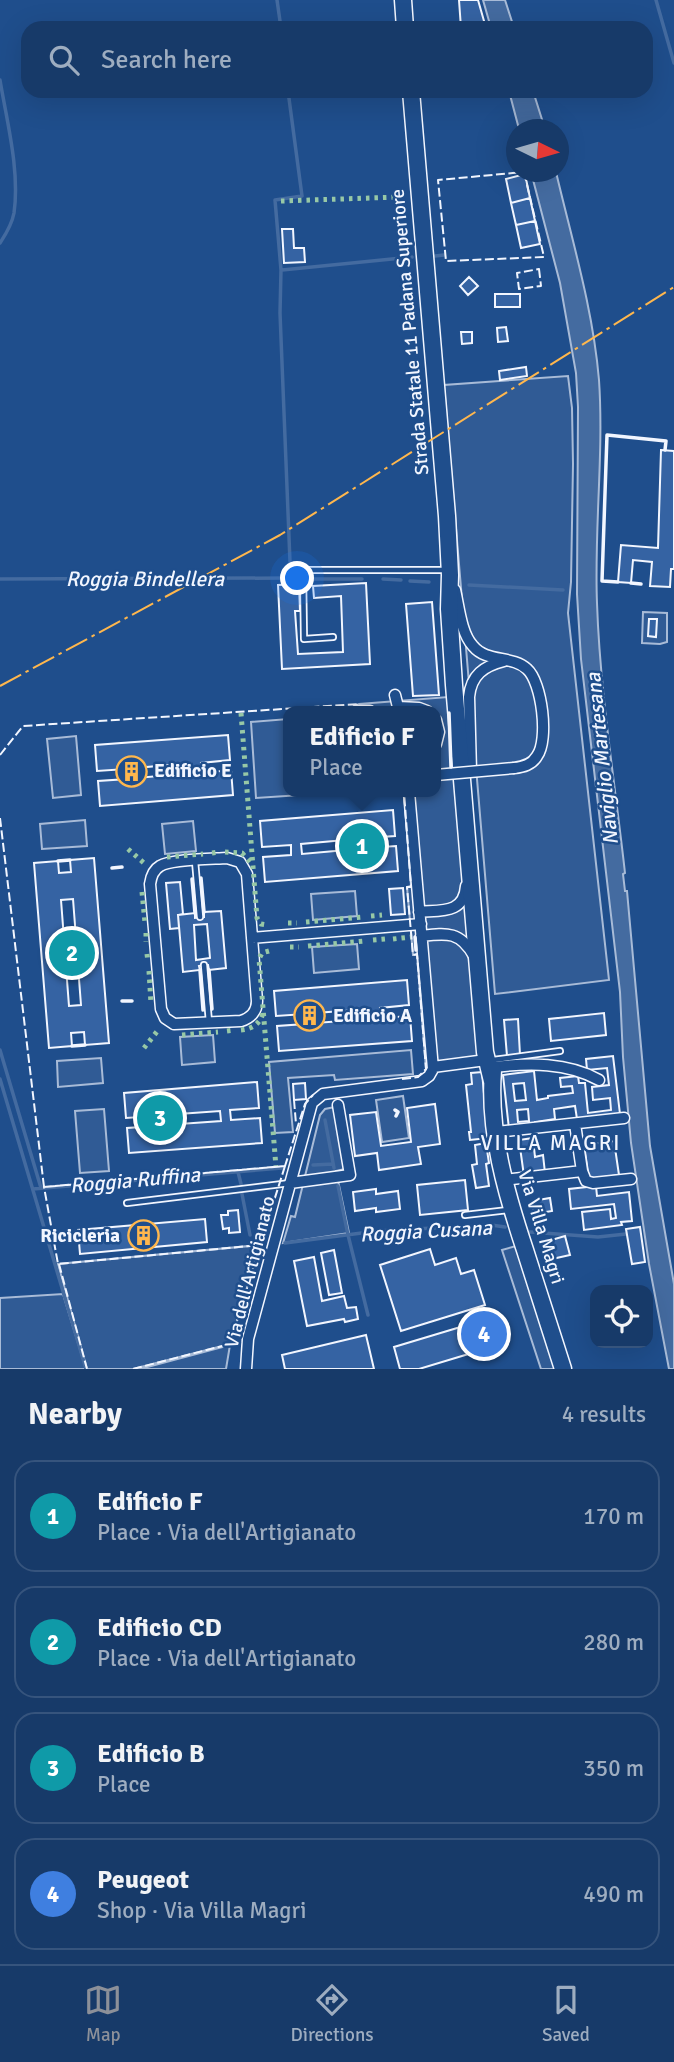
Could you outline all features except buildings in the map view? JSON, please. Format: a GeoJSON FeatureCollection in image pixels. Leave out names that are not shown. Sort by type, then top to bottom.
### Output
{"type":"FeatureCollection","features":[{"type":"Feature","properties":{"kind":"main road"},"geometry":{"type":"LineString","coordinates":[[403,0],[404,21]]}},
{"type":"Feature","properties":{"kind":"main road","name":"Strada Statale 11 Padana Superiore"},"geometry":{"type":"LineString","coordinates":[[412,98],[471,771],[484,990]]}},
{"type":"Feature","properties":{"kind":"main road","name":"Strada Statale 11 Padana Superiore"},"geometry":{"type":"LineString","coordinates":[[452,578],[449,606],[460,756],[478,962],[484,990]]}},
{"type":"Feature","properties":{"kind":"main road","name":"Via Villa Magri"},"geometry":{"type":"LineString","coordinates":[[484,990],[496,1132],[504,1180],[563,1369]]}},
{"type":"Feature","properties":{"kind":"street"},"geometry":{"type":"LineString","coordinates":[[441,775],[527,765],[541,750],[543,732],[535,680],[524,667],[484,655],[471,643],[466,634],[452,578]]}},
{"type":"Feature","properties":{"kind":"street"},"geometry":{"type":"LineString","coordinates":[[471,771],[471,686],[483,668],[507,660]]}},
{"type":"Feature","properties":{"kind":"street"},"geometry":{"type":"LineString","coordinates":[[396,695],[398,706]]}},
{"type":"Feature","properties":{"kind":"street"},"geometry":{"type":"LineString","coordinates":[[419,912],[454,908],[461,903],[465,895],[459,791],[460,756]]}},
{"type":"Feature","properties":{"kind":"street"},"geometry":{"type":"LineString","coordinates":[[409,797],[433,1066],[491,1067],[528,1064],[579,1071],[599,1080]]}},
{"type":"Feature","properties":{"kind":"street"},"geometry":{"type":"LineString","coordinates":[[230,858],[242,864],[247,874],[252,938],[257,1002],[256,1010],[250,1018],[241,1021],[174,1024],[165,1018],[161,1009],[150,878],[163,864],[230,858]]}},
{"type":"Feature","properties":{"kind":"street"},"geometry":{"type":"LineString","coordinates":[[252,938],[421,924]]}},
{"type":"Feature","properties":{"kind":"street"},"geometry":{"type":"LineString","coordinates":[[421,936],[442,933],[452,935],[468,946],[478,962]]}},
{"type":"Feature","properties":{"kind":"street","name":"Via dell'Artigianato"},"geometry":{"type":"LineString","coordinates":[[246,1369],[248,1339],[309,1110],[323,1094],[422,1082],[429,1076],[433,1066]]}},
{"type":"Feature","properties":{"kind":"street"},"geometry":{"type":"LineString","coordinates":[[290,1183],[351,1175],[338,1105]]}},
{"type":"Feature","properties":{"kind":"street"},"geometry":{"type":"LineString","coordinates":[[496,1132],[624,1118]]}},
{"type":"Feature","properties":{"kind":"street"},"geometry":{"type":"LineString","coordinates":[[575,1124],[584,1179],[588,1182],[631,1179]]}},
{"type":"Feature","properties":{"kind":"street"},"geometry":{"type":"LineString","coordinates":[[504,1180],[582,1171]]}},
{"type":"Feature","properties":{"kind":"lane"},"geometry":{"type":"LineString","coordinates":[[333,637],[304,639],[303,570],[452,578]]}},
{"type":"Feature","properties":{"kind":"lane"},"geometry":{"type":"LineString","coordinates":[[195,861],[200,917]]}},
{"type":"Feature","properties":{"kind":"lane"},"geometry":{"type":"LineString","coordinates":[[204,965],[209,1023]]}},
{"type":"Feature","properties":{"kind":"lane"},"geometry":{"type":"LineString","coordinates":[[491,1067],[560,1051]]}},
{"type":"Feature","properties":{"kind":"lane","name":"Via dell'Artigianato"},"geometry":{"type":"LineString","coordinates":[[127,1203],[290,1183]]}},
{"type":"Feature","properties":{"kind":"lane"},"geometry":{"type":"LineString","coordinates":[[465,1215],[512,1210]]}},
{"type":"Feature","properties":{"kind":"shaded area"},"geometry":{"type":"Polygon","coordinates":[[[568,376],[572,408],[573,464],[568,613],[609,980],[495,994],[444,385],[568,376]]]}},
{"type":"Feature","properties":{"kind":"shaded area"},"geometry":{"type":"Polygon","coordinates":[[[643,612],[667,613],[667,642],[642,643],[643,612]]]}},
{"type":"Feature","properties":{"kind":"shaded area"},"geometry":{"type":"Polygon","coordinates":[[[448,697],[483,1064],[426,1069],[417,955],[413,955],[407,887],[411,886],[404,797],[441,797],[441,706],[355,706],[448,697]]]}},
{"type":"Feature","properties":{"kind":"shaded area"},"geometry":{"type":"Polygon","coordinates":[[[283,719],[283,796],[256,798],[251,722],[283,719]]]}},
{"type":"Feature","properties":{"kind":"shaded area"},"geometry":{"type":"Polygon","coordinates":[[[76,736],[81,795],[53,798],[47,739],[76,736]]]}},
{"type":"Feature","properties":{"kind":"shaded area"},"geometry":{"type":"Polygon","coordinates":[[[85,820],[87,846],[42,849],[40,824],[85,820]]]}},
{"type":"Feature","properties":{"kind":"shaded area"},"geometry":{"type":"Polygon","coordinates":[[[193,821],[196,851],[165,854],[162,824],[193,821]]]}},
{"type":"Feature","properties":{"kind":"shaded area"},"geometry":{"type":"Polygon","coordinates":[[[355,891],[357,916],[313,920],[311,894],[355,891]]]}},
{"type":"Feature","properties":{"kind":"shaded area"},"geometry":{"type":"Polygon","coordinates":[[[357,944],[359,969],[314,973],[312,947],[357,944]]]}},
{"type":"Feature","properties":{"kind":"shaded area"},"geometry":{"type":"Polygon","coordinates":[[[213,1035],[215,1062],[182,1065],[180,1037],[213,1035]]]}},
{"type":"Feature","properties":{"kind":"shaded area"},"geometry":{"type":"Polygon","coordinates":[[[411,1050],[413,1074],[335,1080],[334,1075],[288,1078],[293,1132],[275,1133],[269,1062],[411,1050]]]}},
{"type":"Feature","properties":{"kind":"shaded area"},"geometry":{"type":"Polygon","coordinates":[[[101,1058],[103,1083],[58,1087],[57,1061],[101,1058]]]}},
{"type":"Feature","properties":{"kind":"shaded area"},"geometry":{"type":"Polygon","coordinates":[[[403,1096],[409,1138],[382,1142],[376,1100],[403,1096]]]}},
{"type":"Feature","properties":{"kind":"shaded area"},"geometry":{"type":"Polygon","coordinates":[[[335,1107],[349,1168],[336,1171],[349,1233],[283,1243],[291,1216],[295,1217],[320,1115],[325,1109],[335,1107]]]}},
{"type":"Feature","properties":{"kind":"shaded area"},"geometry":{"type":"Polygon","coordinates":[[[104,1109],[109,1171],[80,1173],[75,1111],[104,1109]]]}},
{"type":"Feature","properties":{"kind":"shaded area"},"geometry":{"type":"Polygon","coordinates":[[[260,1245],[230,1344],[133,1369],[87,1369],[58,1264],[260,1245]]]}},
{"type":"Feature","properties":{"kind":"shaded area"},"geometry":{"type":"Polygon","coordinates":[[[516,1246],[557,1369],[541,1369],[502,1250],[516,1246]]]}},
{"type":"Feature","properties":{"kind":"shaded area"},"geometry":{"type":"Polygon","coordinates":[[[63,1294],[86,1369],[0,1369],[0,1298],[63,1294]]]}},
{"type":"Feature","properties":{"kind":"shaded area"},"geometry":{"type":"Polygon","coordinates":[[[230,1345],[226,1369],[140,1369],[230,1345]]]}},
{"type":"Feature","properties":{"kind":"water"},"geometry":{"type":"Polygon","coordinates":[[[483,0],[505,0],[512,21],[489,21],[483,0]]]}},
{"type":"Feature","properties":{"kind":"water"},"geometry":{"type":"Polygon","coordinates":[[[511,98],[535,98],[542,119],[516,119],[511,98]]]}},
{"type":"Feature","properties":{"kind":"water","name":"Naviglio Martesana"},"geometry":{"type":"Polygon","coordinates":[[[534,182],[558,182],[596,353],[600,464],[596,575],[601,670],[627,891],[650,1146],[674,1284],[674,1369],[669,1369],[649,1264],[631,1143],[620,992],[581,659],[577,594],[578,407],[576,373],[560,283],[534,182]]]}},
{"type":"Feature","properties":{"kind":"waterway"},"geometry":{"type":"LineString","coordinates":[[277,0],[280,21]]}},
{"type":"Feature","properties":{"kind":"waterway"},"geometry":{"type":"LineString","coordinates":[[656,0],[674,63]]}},
{"type":"Feature","properties":{"kind":"waterway"},"geometry":{"type":"LineString","coordinates":[[0,80],[15,180],[14,213],[0,243]]}},
{"type":"Feature","properties":{"kind":"waterway"},"geometry":{"type":"LineString","coordinates":[[289,98],[302,196],[275,200],[281,270],[280,313],[290,562]]}},
{"type":"Feature","properties":{"kind":"waterway"},"geometry":{"type":"LineString","coordinates":[[435,256],[444,255]]}},
{"type":"Feature","properties":{"kind":"waterway"},"geometry":{"type":"LineString","coordinates":[[282,270],[412,257]]}},
{"type":"Feature","properties":{"kind":"waterway","name":"Roggia Bindellera"},"geometry":{"type":"LineString","coordinates":[[0,579],[291,578]]}},
{"type":"Feature","properties":{"kind":"waterway","name":"Roggia Bindellera"},"geometry":{"type":"LineString","coordinates":[[307,579],[362,579]]}},
{"type":"Feature","properties":{"kind":"waterway","name":"Roggia Bindellera"},"geometry":{"type":"LineString","coordinates":[[383,579],[401,580]]}},
{"type":"Feature","properties":{"kind":"waterway","name":"Roggia Bindellera"},"geometry":{"type":"LineString","coordinates":[[410,581],[429,582]]}},
{"type":"Feature","properties":{"kind":"waterway","name":"Roggia Bindellera"},"geometry":{"type":"LineString","coordinates":[[469,585],[563,590]]}},
{"type":"Feature","properties":{"kind":"waterway"},"geometry":{"type":"LineString","coordinates":[[0,1050],[41,1188]]}},
{"type":"Feature","properties":{"kind":"waterway","name":"Roggia Ruffina"},"geometry":{"type":"LineString","coordinates":[[0,1079],[86,1369]]}},
{"type":"Feature","properties":{"kind":"waterway"},"geometry":{"type":"LineString","coordinates":[[325,1120],[334,1168]]}},
{"type":"Feature","properties":{"kind":"waterway","name":"Roggia Ruffina"},"geometry":{"type":"LineString","coordinates":[[313,1165],[333,1164]]}},
{"type":"Feature","properties":{"kind":"waterway","name":"Roggia Ruffina"},"geometry":{"type":"LineString","coordinates":[[33,1189],[282,1168]]}},
{"type":"Feature","properties":{"kind":"waterway","name":"Roggia Ruffina"},"geometry":{"type":"LineString","coordinates":[[238,1172],[241,1184]]}},
{"type":"Feature","properties":{"kind":"waterway","name":"Roggia Ruffina"},"geometry":{"type":"LineString","coordinates":[[338,1186],[368,1315]]}},
{"type":"Feature","properties":{"kind":"waterway","name":"Roggia Ruffina"},"geometry":{"type":"LineString","coordinates":[[242,1194],[250,1235]]}},
{"type":"Feature","properties":{"kind":"waterway","name":"Roggia Cusana"},"geometry":{"type":"LineString","coordinates":[[285,1243],[377,1231],[491,1225],[505,1227]]}},
{"type":"Feature","properties":{"kind":"waterway","name":"Roggia Cusana"},"geometry":{"type":"LineString","coordinates":[[530,1232],[598,1237],[626,1234]]}},
{"type":"Feature","properties":{"kind":"hedge"},"geometry":{"type":"LineString","coordinates":[[281,201],[400,197],[405,254]]}},
{"type":"Feature","properties":{"kind":"hedge"},"geometry":{"type":"LineString","coordinates":[[241,713],[257,918],[261,924],[267,925]]}},
{"type":"Feature","properties":{"kind":"hedge"},"geometry":{"type":"LineString","coordinates":[[128,849],[145,864]]}},
{"type":"Feature","properties":{"kind":"hedge"},"geometry":{"type":"LineString","coordinates":[[212,853],[219,852]]}},
{"type":"Feature","properties":{"kind":"hedge"},"geometry":{"type":"LineString","coordinates":[[225,852],[242,853],[252,864]]}},
{"type":"Feature","properties":{"kind":"hedge"},"geometry":{"type":"LineString","coordinates":[[167,857],[203,854]]}},
{"type":"Feature","properties":{"kind":"hedge"},"geometry":{"type":"LineString","coordinates":[[142,892],[145,923]]}},
{"type":"Feature","properties":{"kind":"hedge"},"geometry":{"type":"LineString","coordinates":[[371,916],[382,915]]}},
{"type":"Feature","properties":{"kind":"hedge"},"geometry":{"type":"LineString","coordinates":[[306,922],[363,917]]}},
{"type":"Feature","properties":{"kind":"hedge"},"geometry":{"type":"LineString","coordinates":[[288,923],[297,923]]}},
{"type":"Feature","properties":{"kind":"hedge"},"geometry":{"type":"LineString","coordinates":[[146,933],[146,942]]}},
{"type":"Feature","properties":{"kind":"hedge"},"geometry":{"type":"LineString","coordinates":[[393,939],[411,937]]}},
{"type":"Feature","properties":{"kind":"hedge"},"geometry":{"type":"LineString","coordinates":[[373,940],[385,939]]}},
{"type":"Feature","properties":{"kind":"hedge"},"geometry":{"type":"LineString","coordinates":[[308,946],[365,941]]}},
{"type":"Feature","properties":{"kind":"hedge"},"geometry":{"type":"LineString","coordinates":[[290,947],[299,947]]}},
{"type":"Feature","properties":{"kind":"hedge"},"geometry":{"type":"LineString","coordinates":[[269,951],[262,953],[259,959],[276,1167]]}},
{"type":"Feature","properties":{"kind":"hedge"},"geometry":{"type":"LineString","coordinates":[[147,954],[148,962]]}},
{"type":"Feature","properties":{"kind":"hedge"},"geometry":{"type":"LineString","coordinates":[[149,971],[151,1004]]}},
{"type":"Feature","properties":{"kind":"hedge"},"geometry":{"type":"LineString","coordinates":[[241,1030],[255,1025],[263,1013]]}},
{"type":"Feature","properties":{"kind":"hedge"},"geometry":{"type":"LineString","coordinates":[[144,1048],[159,1029]]}},
{"type":"Feature","properties":{"kind":"hedge"},"geometry":{"type":"LineString","coordinates":[[227,1031],[235,1030]]}},
{"type":"Feature","properties":{"kind":"hedge"},"geometry":{"type":"LineString","coordinates":[[182,1035],[218,1032]]}},
{"type":"Feature","properties":{"kind":"fence"},"geometry":{"type":"LineString","coordinates":[[524,172],[544,257],[446,261],[438,180],[524,172]]}},
{"type":"Feature","properties":{"kind":"fence"},"geometry":{"type":"LineString","coordinates":[[539,269],[541,286],[519,289],[517,273],[539,269]]}},
{"type":"Feature","properties":{"kind":"fence"},"geometry":{"type":"LineString","coordinates":[[328,706],[359,704],[355,706]]}},
{"type":"Feature","properties":{"kind":"fence"},"geometry":{"type":"LineString","coordinates":[[0,755],[23,726],[283,709]]}},
{"type":"Feature","properties":{"kind":"fence"},"geometry":{"type":"LineString","coordinates":[[402,1079],[418,1077],[426,1069],[417,954],[413,955],[407,887],[411,887],[404,797]]}},
{"type":"Feature","properties":{"kind":"fence"},"geometry":{"type":"LineString","coordinates":[[0,818],[44,1187],[285,1166],[305,1104],[313,1095]]}},
{"type":"Feature","properties":{"kind":"fence"},"geometry":{"type":"LineString","coordinates":[[294,1100],[296,1124]]}},
{"type":"Feature","properties":{"kind":"fence"},"geometry":{"type":"LineString","coordinates":[[285,1166],[260,1245],[58,1264],[44,1187],[285,1166]]}},
{"type":"Feature","properties":{"kind":"fence"},"geometry":{"type":"LineString","coordinates":[[133,1369],[230,1344],[260,1245],[257,1245]]}},
{"type":"Feature","properties":{"kind":"fence"},"geometry":{"type":"LineString","coordinates":[[59,1264],[87,1369]]}},
{"type":"Feature","properties":{"kind":"wall"},"geometry":{"type":"LineString","coordinates":[[618,582],[602,581],[607,435],[666,441],[665,450]]}},
{"type":"Feature","properties":{"kind":"wall"},"geometry":{"type":"LineString","coordinates":[[631,583],[641,584]]}},
{"type":"Feature","properties":{"kind":"wall"},"geometry":{"type":"LineString","coordinates":[[449,713],[451,767]]}},
{"type":"Feature","properties":{"kind":"wall"},"geometry":{"type":"LineString","coordinates":[[58,861],[70,860]]}},
{"type":"Feature","properties":{"kind":"wall"},"geometry":{"type":"LineString","coordinates":[[112,868],[122,867]]}},
{"type":"Feature","properties":{"kind":"wall"},"geometry":{"type":"LineString","coordinates":[[201,878],[204,912]]}},
{"type":"Feature","properties":{"kind":"wall"},"geometry":{"type":"LineString","coordinates":[[192,879],[195,913]]}},
{"type":"Feature","properties":{"kind":"wall"},"geometry":{"type":"LineString","coordinates":[[415,937],[416,950]]}},
{"type":"Feature","properties":{"kind":"wall"},"geometry":{"type":"LineString","coordinates":[[200,970],[203,1010]]}},
{"type":"Feature","properties":{"kind":"wall"},"geometry":{"type":"LineString","coordinates":[[209,970],[212,1009]]}},
{"type":"Feature","properties":{"kind":"wall"},"geometry":{"type":"LineString","coordinates":[[122,1001],[132,1001]]}},
{"type":"Feature","properties":{"kind":"wall"},"geometry":{"type":"LineString","coordinates":[[72,1046],[85,1045]]}},
{"type":"Feature","properties":{"kind":"wall"},"geometry":{"type":"LineString","coordinates":[[395,1110],[398,1112],[396,1116]]}},
{"type":"Feature","properties":{"kind":"power"},"geometry":{"type":"LineString","coordinates":[[0,686],[280,535],[674,287]]}},
{"type":"Feature","properties":{"kind":"place","name":"Edificio E"},"geometry":{"type":"Point","coordinates":[131,771]}},
{"type":"Feature","properties":{"kind":"place","name":"Edificio F"},"geometry":{"type":"Point","coordinates":[362,846]}},
{"type":"Feature","properties":{"kind":"place","name":"Edificio CD"},"geometry":{"type":"Point","coordinates":[72,953]}},
{"type":"Feature","properties":{"kind":"place","name":"Edificio A"},"geometry":{"type":"Point","coordinates":[310,1016]}},
{"type":"Feature","properties":{"kind":"place","name":"Edificio B"},"geometry":{"type":"Point","coordinates":[160,1118]}},
{"type":"Feature","properties":{"kind":"place","name":"Ricicleria"},"geometry":{"type":"Point","coordinates":[143,1236]}},
{"type":"Feature","properties":{"kind":"place","name":"Peugeot"},"geometry":{"type":"Point","coordinates":[484,1334]}},
{"type":"Feature","properties":{"kind":"district","name":"VILLA MAGRI"},"geometry":{"type":"Point","coordinates":[551,1143]}}]}
